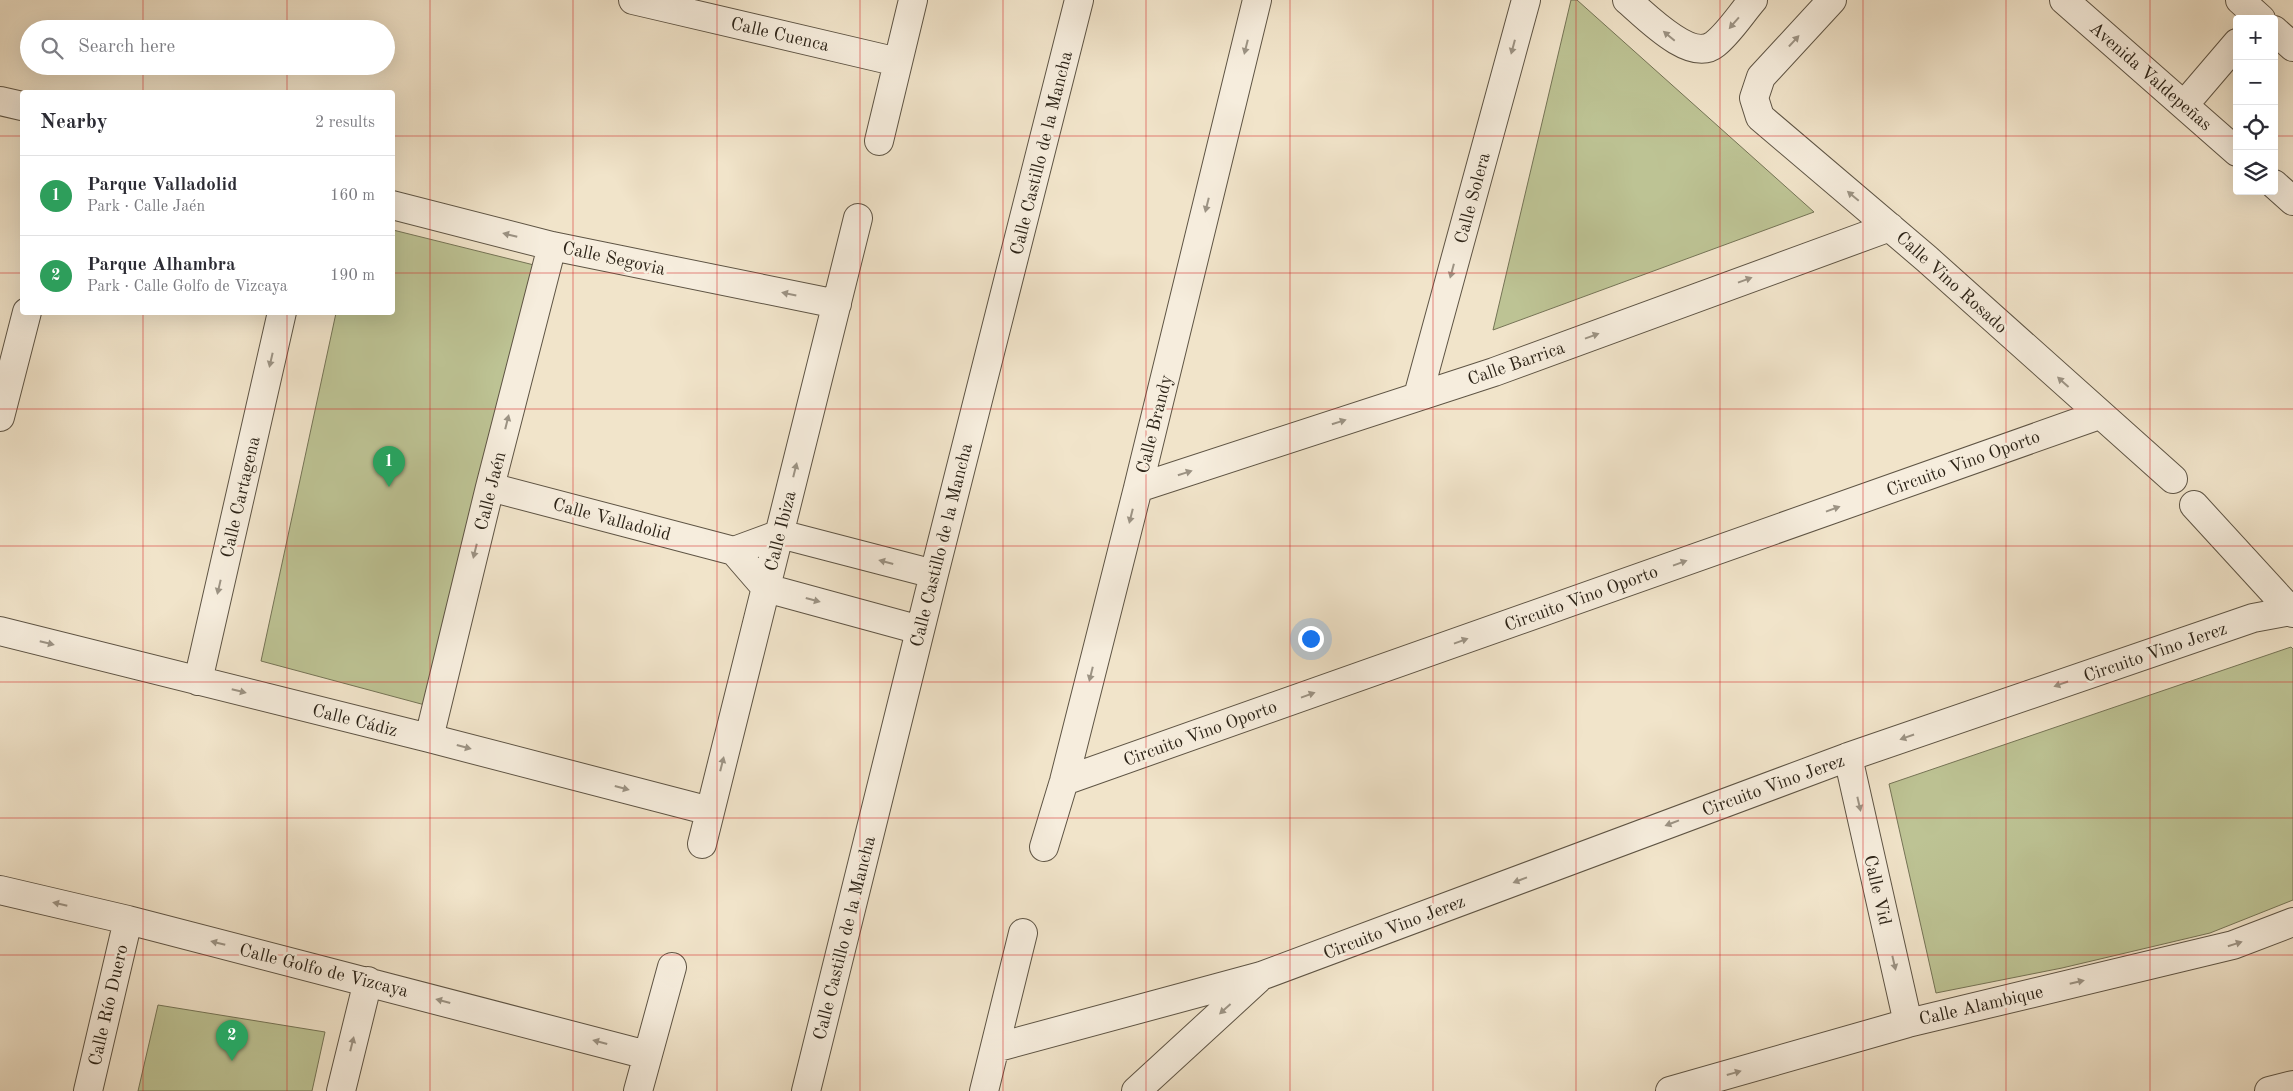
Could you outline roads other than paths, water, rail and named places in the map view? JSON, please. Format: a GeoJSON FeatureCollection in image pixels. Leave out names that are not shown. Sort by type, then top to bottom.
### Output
{"type":"FeatureCollection","features":[{"type":"Feature","properties":{"kind":"street","name":"Calle Cuenca"},"geometry":{"type":"LineString","coordinates":[[633,0],[898,62]]}},
{"type":"Feature","properties":{"kind":"street"},"geometry":{"type":"LineString","coordinates":[[879,141],[913,0]]}},
{"type":"Feature","properties":{"kind":"street","name":"Calle Castillo de la Mancha"},"geometry":{"type":"LineString","coordinates":[[806,1091],[1079,0]]}},
{"type":"Feature","properties":{"kind":"street","name":"Calle Brandy"},"geometry":{"type":"LineString","coordinates":[[1044,847],[1064,781],[1138,488],[1257,0]]}},
{"type":"Feature","properties":{"kind":"street","name":"Calle Solera"},"geometry":{"type":"LineString","coordinates":[[1418,396],[1526,0]]}},
{"type":"Feature","properties":{"kind":"street"},"geometry":{"type":"LineString","coordinates":[[1627,0],[1676,41],[1697,50],[1714,46],[1754,0]]}},
{"type":"Feature","properties":{"kind":"street","name":"Calle Vino Rosado"},"geometry":{"type":"LineString","coordinates":[[1832,0],[1761,77],[1754,98],[1760,117],[1890,227],[2172,479]]}},
{"type":"Feature","properties":{"kind":"street","name":"Avenida Valdepeñas"},"geometry":{"type":"LineString","coordinates":[[2064,0],[2235,150]]}},
{"type":"Feature","properties":{"kind":"street"},"geometry":{"type":"LineString","coordinates":[[2278,34],[2293,47]]}},
{"type":"Feature","properties":{"kind":"street"},"geometry":{"type":"LineString","coordinates":[[2184,105],[2233,48]]}},
{"type":"Feature","properties":{"kind":"street"},"geometry":{"type":"LineString","coordinates":[[0,101],[20,106]]}},
{"type":"Feature","properties":{"kind":"street"},"geometry":{"type":"LineString","coordinates":[[2278,188],[2293,201]]}},
{"type":"Feature","properties":{"kind":"street","name":"Calle Segovia"},"geometry":{"type":"LineString","coordinates":[[395,206],[552,246],[837,304]]}},
{"type":"Feature","properties":{"kind":"street","name":"Calle Ibiza"},"geometry":{"type":"LineString","coordinates":[[702,844],[858,218]]}},
{"type":"Feature","properties":{"kind":"street","name":"Calle Barrica"},"geometry":{"type":"LineString","coordinates":[[1138,488],[1494,372],[1890,227]]}},
{"type":"Feature","properties":{"kind":"street","name":"Calle Jaén"},"geometry":{"type":"LineString","coordinates":[[429,738],[490,487],[552,246]]}},
{"type":"Feature","properties":{"kind":"street"},"geometry":{"type":"LineString","coordinates":[[0,417],[25,315]]}},
{"type":"Feature","properties":{"kind":"street","name":"Calle Cartagena"},"geometry":{"type":"LineString","coordinates":[[198,681],[281,315]]}},
{"type":"Feature","properties":{"kind":"street","name":"Circuito Vino Oporto"},"geometry":{"type":"LineString","coordinates":[[1064,781],[2099,414]]}},
{"type":"Feature","properties":{"kind":"street","name":"Calle Valladolid"},"geometry":{"type":"LineString","coordinates":[[490,487],[734,551]]}},
{"type":"Feature","properties":{"kind":"street"},"geometry":{"type":"LineString","coordinates":[[2194,505],[2292,612]]}},
{"type":"Feature","properties":{"kind":"street"},"geometry":{"type":"LineString","coordinates":[[920,630],[766,588],[734,551],[780,534],[934,574]]}},
{"type":"Feature","properties":{"kind":"street","name":"Circuito Vino Jerez"},"geometry":{"type":"LineString","coordinates":[[995,1048],[1261,976],[1848,757],[2253,618],[2292,612]]}},
{"type":"Feature","properties":{"kind":"street","name":"Calle Cádiz"},"geometry":{"type":"LineString","coordinates":[[0,631],[429,738],[710,811]]}},
{"type":"Feature","properties":{"kind":"street","name":"Calle Vid"},"geometry":{"type":"LineString","coordinates":[[1848,757],[1908,1023]]}},
{"type":"Feature","properties":{"kind":"street","name":"Calle Golfo de Vizcaya"},"geometry":{"type":"LineString","coordinates":[[0,890],[128,920],[368,981],[647,1055]]}},
{"type":"Feature","properties":{"kind":"street","name":"Calle Río Duero"},"geometry":{"type":"LineString","coordinates":[[88,1091],[128,920]]}},
{"type":"Feature","properties":{"kind":"street","name":"Calle Alambique"},"geometry":{"type":"LineString","coordinates":[[1670,1091],[1908,1023],[2233,945],[2293,922]]}},
{"type":"Feature","properties":{"kind":"street"},"geometry":{"type":"LineString","coordinates":[[984,1091],[1023,933]]}},
{"type":"Feature","properties":{"kind":"street"},"geometry":{"type":"LineString","coordinates":[[638,1091],[672,968]]}},
{"type":"Feature","properties":{"kind":"street","name":"Circuito Vino Jerez"},"geometry":{"type":"LineString","coordinates":[[1136,1091],[1261,976]]}},
{"type":"Feature","properties":{"kind":"street"},"geometry":{"type":"LineString","coordinates":[[341,1091],[368,981]]}},
{"type":"Feature","properties":{"kind":"street"},"geometry":{"type":"LineString","coordinates":[[2268,1091],[2293,1085]]}},
{"type":"Feature","properties":{"kind":"place","name":"Parque Valladolid"},"geometry":{"type":"Point","coordinates":[389,487]}},
{"type":"Feature","properties":{"kind":"place","name":"Parque Alhambra"},"geometry":{"type":"Point","coordinates":[232,1061]}}]}
